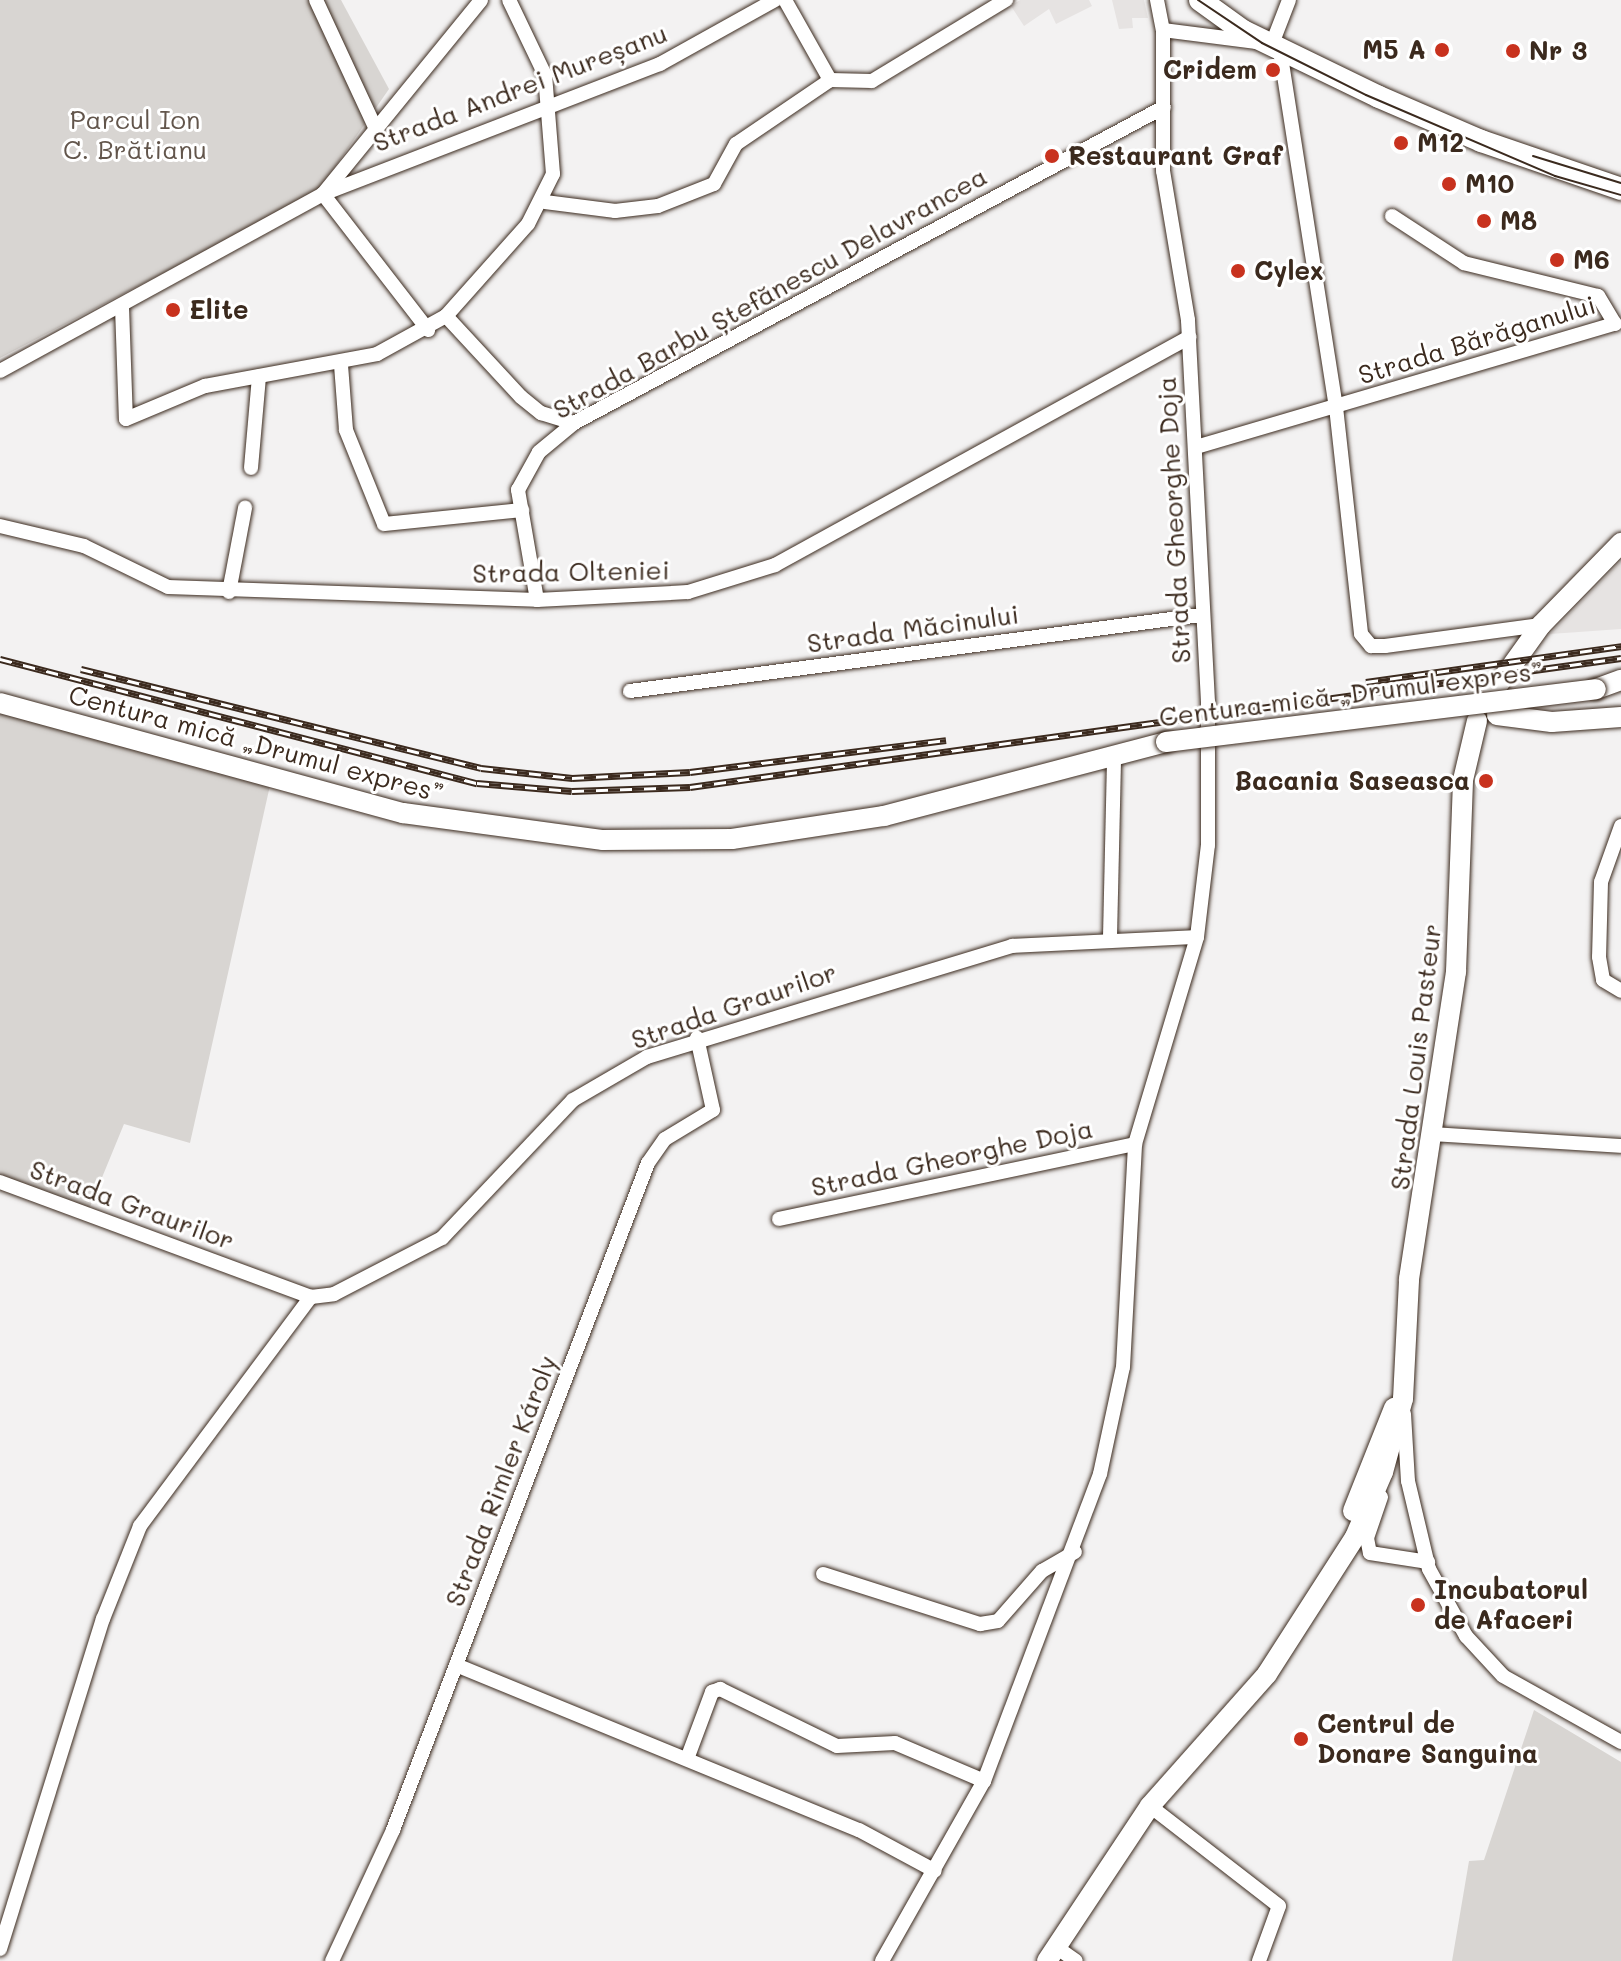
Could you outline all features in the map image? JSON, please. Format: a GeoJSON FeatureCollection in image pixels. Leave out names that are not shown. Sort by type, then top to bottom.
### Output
{"type":"FeatureCollection","features":[{"type":"Feature","properties":{"kind":"main road"},"geometry":{"type":"LineString","coordinates":[[1200,0],[1267,41],[1481,141],[1620,189]]}},
{"type":"Feature","properties":{"kind":"main road"},"geometry":{"type":"LineString","coordinates":[[1217,0],[1267,41]]}},
{"type":"Feature","properties":{"kind":"main road","name":"Strada Louis Pasteur"},"geometry":{"type":"LineString","coordinates":[[1052,1954],[1150,1806],[1267,1674],[1347,1544],[1386,1473],[1403,1399],[1409,1279],[1456,972],[1463,780],[1487,712],[1541,625],[1621,543]]}},
{"type":"Feature","properties":{"kind":"main road","name":"Centura mică „Drumul expres”"},"geometry":{"type":"LineString","coordinates":[[0,703],[403,813],[603,840],[732,839],[806,829],[1166,742],[1596,689],[1621,680]]}},
{"type":"Feature","properties":{"kind":"main road","name":"Centura mică „Drumul expres”"},"geometry":{"type":"LineString","coordinates":[[1596,689],[1621,692]]}},
{"type":"Feature","properties":{"kind":"main road"},"geometry":{"type":"LineString","coordinates":[[1487,712],[1536,722],[1611,717],[1621,706]]}},
{"type":"Feature","properties":{"kind":"main road","name":"Strada Louis Pasteur"},"geometry":{"type":"LineString","coordinates":[[1347,1544],[1381,1431],[1403,1399]]}},
{"type":"Feature","properties":{"kind":"street"},"geometry":{"type":"LineString","coordinates":[[316,0],[374,125]]}},
{"type":"Feature","properties":{"kind":"street"},"geometry":{"type":"LineString","coordinates":[[0,371],[122,307],[323,194],[374,125],[481,0]]}},
{"type":"Feature","properties":{"kind":"street"},"geometry":{"type":"LineString","coordinates":[[122,307],[126,419],[205,386],[341,365],[428,330],[446,316],[545,202],[553,174],[552,103],[509,0]]}},
{"type":"Feature","properties":{"kind":"street","name":"Strada Andrei Mureșanu"},"geometry":{"type":"LineString","coordinates":[[323,194],[552,103],[660,64],[775,0]]}},
{"type":"Feature","properties":{"kind":"street"},"geometry":{"type":"LineString","coordinates":[[785,0],[830,80]]}},
{"type":"Feature","properties":{"kind":"street"},"geometry":{"type":"LineString","coordinates":[[545,202],[615,211],[658,206],[714,184],[736,144],[830,80],[872,81],[1006,0]]}},
{"type":"Feature","properties":{"kind":"street","name":"Strada Gheorghe Doja"},"geometry":{"type":"LineString","coordinates":[[882,1961],[984,1781],[1075,1552],[1123,1367],[1135,1144],[1197,937],[1208,845],[1196,447],[1189,337],[1163,171],[1163,30],[1157,0]]}},
{"type":"Feature","properties":{"kind":"street"},"geometry":{"type":"LineString","coordinates":[[1267,41],[1289,0]]}},
{"type":"Feature","properties":{"kind":"street"},"geometry":{"type":"LineString","coordinates":[[1163,30],[1267,41],[1286,55],[1285,115],[1336,407],[1361,634],[1371,646],[1385,646],[1541,625]]}},
{"type":"Feature","properties":{"kind":"street","name":"Strada Barbu Ștefănescu Delavrancea"},"geometry":{"type":"LineString","coordinates":[[537,600],[522,510],[525,471],[574,423],[1164,107]]}},
{"type":"Feature","properties":{"kind":"street"},"geometry":{"type":"LineString","coordinates":[[323,194],[428,330]]}},
{"type":"Feature","properties":{"kind":"street","name":"Strada Bărăganului"},"geometry":{"type":"LineString","coordinates":[[1196,447],[1615,324],[1598,296],[1464,263],[1392,216]]}},
{"type":"Feature","properties":{"kind":"street"},"geometry":{"type":"LineString","coordinates":[[446,316],[521,397],[541,413],[574,423]]}},
{"type":"Feature","properties":{"kind":"street","name":"Strada Olteniei"},"geometry":{"type":"LineString","coordinates":[[0,526],[84,546],[168,587],[229,592],[537,600],[688,592],[775,565],[1189,337]]}},
{"type":"Feature","properties":{"kind":"street"},"geometry":{"type":"LineString","coordinates":[[341,365],[346,430],[384,524],[522,510]]}},
{"type":"Feature","properties":{"kind":"street"},"geometry":{"type":"LineString","coordinates":[[251,468],[259,376]]}},
{"type":"Feature","properties":{"kind":"street"},"geometry":{"type":"LineString","coordinates":[[229,592],[245,508]]}},
{"type":"Feature","properties":{"kind":"street","name":"Strada Măcinului"},"geometry":{"type":"LineString","coordinates":[[630,691],[1201,615]]}},
{"type":"Feature","properties":{"kind":"street"},"geometry":{"type":"LineString","coordinates":[[1110,937],[1114,754]]}},
{"type":"Feature","properties":{"kind":"street"},"geometry":{"type":"LineString","coordinates":[[1617,991],[1599,957],[1601,882],[1621,826]]}},
{"type":"Feature","properties":{"kind":"street","name":"Strada Graurilor"},"geometry":{"type":"LineString","coordinates":[[0,1182],[311,1297],[334,1294],[442,1238],[573,1100],[697,1038],[1012,946],[1110,937],[1197,937]]}},
{"type":"Feature","properties":{"kind":"street","name":"Strada Rimler Károly"},"geometry":{"type":"LineString","coordinates":[[332,1961],[456,1665],[655,1149],[713,1110],[697,1038]]}},
{"type":"Feature","properties":{"kind":"street"},"geometry":{"type":"LineString","coordinates":[[1431,1134],[1621,1146]]}},
{"type":"Feature","properties":{"kind":"street","name":"Strada Gheorghe Doja"},"geometry":{"type":"LineString","coordinates":[[779,1219],[1135,1144]]}},
{"type":"Feature","properties":{"kind":"street"},"geometry":{"type":"LineString","coordinates":[[0,1949],[103,1619],[140,1526],[311,1297]]}},
{"type":"Feature","properties":{"kind":"street"},"geometry":{"type":"LineString","coordinates":[[1403,1399],[1408,1481],[1428,1562],[1466,1636],[1503,1676],[1621,1742]]}},
{"type":"Feature","properties":{"kind":"street"},"geometry":{"type":"LineString","coordinates":[[1408,1481],[1386,1473],[1367,1538],[1370,1553],[1428,1562]]}},
{"type":"Feature","properties":{"kind":"street"},"geometry":{"type":"LineString","coordinates":[[823,1574],[980,1624],[998,1621],[1042,1571],[1075,1552]]}},
{"type":"Feature","properties":{"kind":"street"},"geometry":{"type":"LineString","coordinates":[[456,1665],[859,1830],[935,1871]]}},
{"type":"Feature","properties":{"kind":"street"},"geometry":{"type":"LineString","coordinates":[[687,1759],[712,1692],[720,1689],[837,1746],[895,1743],[984,1781]]}},
{"type":"Feature","properties":{"kind":"street"},"geometry":{"type":"LineString","coordinates":[[1150,1806],[1279,1906],[1259,1961]]}},
{"type":"Feature","properties":{"kind":"street"},"geometry":{"type":"LineString","coordinates":[[1052,1954],[1076,1961]]}},
{"type":"Feature","properties":{"kind":"shaded area"},"geometry":{"type":"Polygon","coordinates":[[[1020,0],[1089,0],[1092,6],[1056,24],[1049,9],[1024,26],[1011,6],[1020,0]]]}},
{"type":"Feature","properties":{"kind":"shaded area"},"geometry":{"type":"Polygon","coordinates":[[[1112,0],[1144,0],[1148,18],[1132,18],[1133,28],[1119,29],[1112,0]]]}},
{"type":"Feature","properties":{"kind":"shaded area"},"geometry":{"type":"Polygon","coordinates":[[[1621,561],[1621,629],[1550,634],[1621,561]]]}},
{"type":"Feature","properties":{"kind":"green space","name":"Parcul Ion C. Brătianu"},"geometry":{"type":"Polygon","coordinates":[[[0,0],[341,0],[389,89],[317,193],[0,358],[0,0]]]}},
{"type":"Feature","properties":{"kind":"green space"},"geometry":{"type":"Polygon","coordinates":[[[0,703],[271,781],[190,1143],[124,1124],[87,1214],[0,1178],[0,703]]]}},
{"type":"Feature","properties":{"kind":"green space"},"geometry":{"type":"Polygon","coordinates":[[[1534,1710],[1621,1762],[1621,1961],[1452,1961],[1469,1861],[1484,1860],[1534,1710]]]}},
{"type":"Feature","properties":{"kind":"tram line"},"geometry":{"type":"LineString","coordinates":[[1198,0],[1262,43],[1366,95],[1555,176],[1621,195]]}},
{"type":"Feature","properties":{"kind":"tram line"},"geometry":{"type":"LineString","coordinates":[[1533,156],[1621,183]]}},
{"type":"Feature","properties":{"kind":"railway"},"geometry":{"type":"LineString","coordinates":[[1366,682],[1621,646]]}},
{"type":"Feature","properties":{"kind":"railway"},"geometry":{"type":"LineString","coordinates":[[0,659],[477,783],[572,791],[690,787],[1621,658]]}},
{"type":"Feature","properties":{"kind":"railway"},"geometry":{"type":"LineString","coordinates":[[81,669],[481,768],[572,778],[690,772],[946,740]]}},
{"type":"Feature","properties":{"kind":"place","name":"M5 A"},"geometry":{"type":"Point","coordinates":[1442,50]}},
{"type":"Feature","properties":{"kind":"place","name":"Nr 3"},"geometry":{"type":"Point","coordinates":[1513,51]}},
{"type":"Feature","properties":{"kind":"place","name":"Cridem"},"geometry":{"type":"Point","coordinates":[1273,70]}},
{"type":"Feature","properties":{"kind":"place","name":"M12"},"geometry":{"type":"Point","coordinates":[1401,143]}},
{"type":"Feature","properties":{"kind":"place","name":"Restaurant Graf"},"geometry":{"type":"Point","coordinates":[1052,156]}},
{"type":"Feature","properties":{"kind":"place","name":"M10"},"geometry":{"type":"Point","coordinates":[1449,184]}},
{"type":"Feature","properties":{"kind":"place","name":"M8"},"geometry":{"type":"Point","coordinates":[1484,221]}},
{"type":"Feature","properties":{"kind":"place","name":"M6"},"geometry":{"type":"Point","coordinates":[1557,260]}},
{"type":"Feature","properties":{"kind":"place","name":"Cylex"},"geometry":{"type":"Point","coordinates":[1238,271]}},
{"type":"Feature","properties":{"kind":"place","name":"Elite"},"geometry":{"type":"Point","coordinates":[173,310]}},
{"type":"Feature","properties":{"kind":"place","name":"Bacania Saseasca"},"geometry":{"type":"Point","coordinates":[1486,781]}},
{"type":"Feature","properties":{"kind":"place","name":"Incubatorul de Afaceri"},"geometry":{"type":"Point","coordinates":[1418,1605]}},
{"type":"Feature","properties":{"kind":"place","name":"Centrul de Donare Sanguina"},"geometry":{"type":"Point","coordinates":[1301,1739]}}]}
